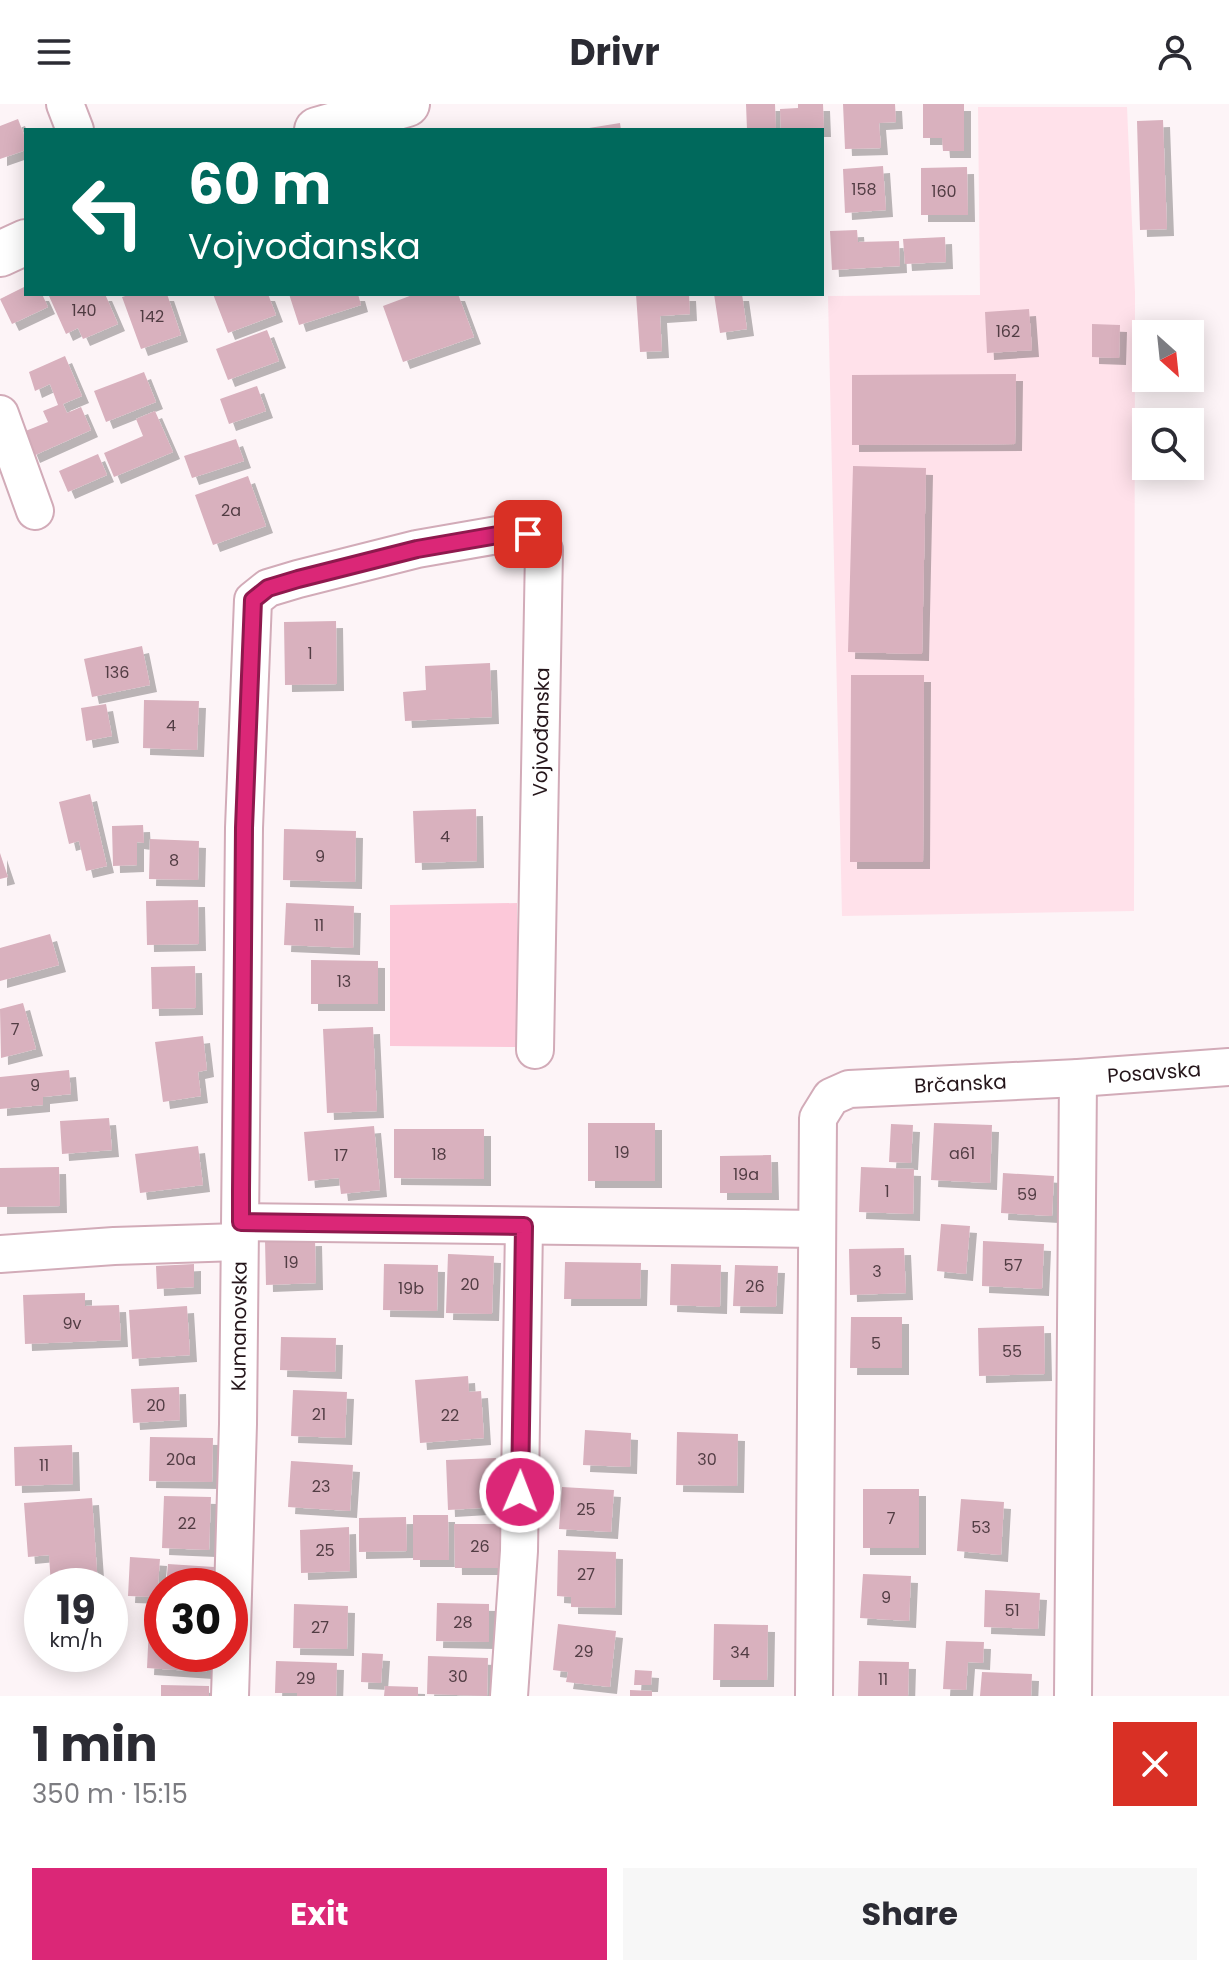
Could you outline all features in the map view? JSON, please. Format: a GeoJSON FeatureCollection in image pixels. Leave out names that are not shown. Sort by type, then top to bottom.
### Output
{"type":"FeatureCollection","features":[{"type":"Feature","properties":{"kind":"main road"},"geometry":{"type":"LineString","coordinates":[[324,128],[407,104]]}},
{"type":"Feature","properties":{"kind":"main road"},"geometry":{"type":"LineString","coordinates":[[0,254],[24,243]]}},
{"type":"Feature","properties":{"kind":"street"},"geometry":{"type":"LineString","coordinates":[[65,104],[74,128]]}},
{"type":"Feature","properties":{"kind":"street"},"geometry":{"type":"LineString","coordinates":[[0,414],[35,511]]}},
{"type":"Feature","properties":{"kind":"street","name":"Vojvođanska"},"geometry":{"type":"LineString","coordinates":[[417,549],[509,533],[528,534],[544,550],[535,1050]]}},
{"type":"Feature","properties":{"kind":"street","name":"Kumanovska"},"geometry":{"type":"LineString","coordinates":[[230,1696],[238,1424],[244,828],[253,600],[268,588],[417,549]]}},
{"type":"Feature","properties":{"kind":"street","name":"Posavska"},"geometry":{"type":"LineString","coordinates":[[1078,1078],[1229,1067]]}},
{"type":"Feature","properties":{"kind":"street"},"geometry":{"type":"LineString","coordinates":[[1073,1696],[1078,1078]]}},
{"type":"Feature","properties":{"kind":"street","name":"Brčanska"},"geometry":{"type":"LineString","coordinates":[[814,1696],[818,1118],[831,1097],[849,1089],[1078,1078]]}},
{"type":"Feature","properties":{"kind":"street"},"geometry":{"type":"LineString","coordinates":[[509,1696],[519,1551],[524,1226]]}},
{"type":"Feature","properties":{"kind":"street"},"geometry":{"type":"LineString","coordinates":[[0,1254],[114,1246],[240,1232],[524,1226],[817,1229]]}},
{"type":"Feature","properties":{"kind":"shaded area"},"geometry":{"type":"Polygon","coordinates":[[[978,107],[1127,107],[1135,292],[1135,320],[1132,320],[1132,392],[1135,392],[1135,408],[1132,408],[1132,480],[1135,480],[1134,911],[842,916],[828,296],[980,295],[978,107]]]}},
{"type":"Feature","properties":{"kind":"shaded area"},"geometry":{"type":"Polygon","coordinates":[[[517,903],[517,1047],[390,1046],[390,905],[517,903]]]}},
{"type":"Feature","properties":{"kind":"building"},"geometry":{"type":"Polygon","coordinates":[[[746,104],[775,104],[776,128],[747,128],[746,104]]]}},
{"type":"Feature","properties":{"kind":"building"},"geometry":{"type":"Polygon","coordinates":[[[798,104],[823,104],[824,128],[781,128],[780,109],[798,108],[798,104]]]}},
{"type":"Feature","properties":{"kind":"building"},"geometry":{"type":"Polygon","coordinates":[[[843,104],[895,104],[896,122],[879,123],[881,148],[845,149],[843,104]]]}},
{"type":"Feature","properties":{"kind":"building"},"geometry":{"type":"Polygon","coordinates":[[[923,104],[964,104],[964,151],[943,151],[942,138],[923,138],[923,104]]]}},
{"type":"Feature","properties":{"kind":"building"},"geometry":{"type":"Polygon","coordinates":[[[18,119],[24,135],[24,151],[0,159],[0,126],[18,119]]]}},
{"type":"Feature","properties":{"kind":"building"},"geometry":{"type":"Polygon","coordinates":[[[1163,120],[1167,229],[1140,230],[1137,121],[1163,120]]]}},
{"type":"Feature","properties":{"kind":"building"},"geometry":{"type":"Polygon","coordinates":[[[620,123],[621,128],[589,128],[620,123]]]}},
{"type":"Feature","properties":{"kind":"building"},"geometry":{"type":"Polygon","coordinates":[[[883,166],[886,210],[845,213],[843,169],[883,166]]]}},
{"type":"Feature","properties":{"kind":"building"},"geometry":{"type":"Polygon","coordinates":[[[967,167],[968,215],[921,215],[921,168],[967,167]]]}},
{"type":"Feature","properties":{"kind":"building"},"geometry":{"type":"Polygon","coordinates":[[[857,230],[858,242],[899,241],[900,266],[832,270],[830,231],[857,230]]]}},
{"type":"Feature","properties":{"kind":"building"},"geometry":{"type":"Polygon","coordinates":[[[945,237],[946,262],[905,264],[903,239],[945,237]]]}},
{"type":"Feature","properties":{"kind":"building"},"geometry":{"type":"Polygon","coordinates":[[[24,287],[24,296],[43,296],[48,307],[12,324],[0,299],[24,287]]]}},
{"type":"Feature","properties":{"kind":"building"},"geometry":{"type":"Polygon","coordinates":[[[49,296],[106,296],[118,324],[83,339],[78,328],[66,334],[49,296]]]}},
{"type":"Feature","properties":{"kind":"building"},"geometry":{"type":"Polygon","coordinates":[[[168,296],[181,335],[141,349],[122,297],[168,296]]]}},
{"type":"Feature","properties":{"kind":"building"},"geometry":{"type":"Polygon","coordinates":[[[214,296],[269,296],[276,315],[228,333],[214,296]]]}},
{"type":"Feature","properties":{"kind":"building"},"geometry":{"type":"Polygon","coordinates":[[[290,296],[359,296],[361,305],[299,325],[290,296]]]}},
{"type":"Feature","properties":{"kind":"building"},"geometry":{"type":"Polygon","coordinates":[[[410,296],[459,296],[474,337],[403,362],[383,306],[410,296]]]}},
{"type":"Feature","properties":{"kind":"building"},"geometry":{"type":"Polygon","coordinates":[[[636,296],[689,296],[690,314],[660,316],[662,351],[640,352],[636,296]]]}},
{"type":"Feature","properties":{"kind":"building"},"geometry":{"type":"Polygon","coordinates":[[[714,296],[742,296],[747,329],[720,333],[714,296]]]}},
{"type":"Feature","properties":{"kind":"building"},"geometry":{"type":"Polygon","coordinates":[[[1029,309],[1032,350],[987,353],[985,312],[1029,309]]]}},
{"type":"Feature","properties":{"kind":"building"},"geometry":{"type":"Polygon","coordinates":[[[1092,324],[1120,325],[1119,358],[1092,357],[1092,324]]]}},
{"type":"Feature","properties":{"kind":"building"},"geometry":{"type":"Polygon","coordinates":[[[267,330],[279,361],[228,380],[216,349],[267,330]]]}},
{"type":"Feature","properties":{"kind":"building"},"geometry":{"type":"Polygon","coordinates":[[[65,356],[82,396],[63,404],[67,413],[81,407],[91,430],[33,456],[23,432],[48,422],[43,411],[58,405],[50,384],[35,391],[29,372],[65,356]]]}},
{"type":"Feature","properties":{"kind":"building"},"geometry":{"type":"Polygon","coordinates":[[[144,372],[156,402],[106,422],[94,391],[144,372]]]}},
{"type":"Feature","properties":{"kind":"building"},"geometry":{"type":"Polygon","coordinates":[[[1016,374],[1015,444],[852,445],[852,375],[1016,374]]]}},
{"type":"Feature","properties":{"kind":"building"},"geometry":{"type":"Polygon","coordinates":[[[257,386],[266,411],[229,424],[220,399],[257,386]]]}},
{"type":"Feature","properties":{"kind":"building"},"geometry":{"type":"Polygon","coordinates":[[[155,411],[173,452],[114,477],[104,453],[143,436],[136,419],[155,411]]]}},
{"type":"Feature","properties":{"kind":"building"},"geometry":{"type":"Polygon","coordinates":[[[236,439],[244,461],[192,478],[184,456],[236,439]]]}},
{"type":"Feature","properties":{"kind":"building"},"geometry":{"type":"Polygon","coordinates":[[[98,454],[107,475],[68,492],[59,471],[98,454]]]}},
{"type":"Feature","properties":{"kind":"building"},"geometry":{"type":"Polygon","coordinates":[[[853,466],[926,468],[922,654],[848,652],[853,466]]]}},
{"type":"Feature","properties":{"kind":"building"},"geometry":{"type":"Polygon","coordinates":[[[248,476],[266,526],[213,545],[195,495],[248,476]]]}},
{"type":"Feature","properties":{"kind":"building"},"geometry":{"type":"Polygon","coordinates":[[[336,621],[337,684],[285,685],[284,622],[336,621]]]}},
{"type":"Feature","properties":{"kind":"building"},"geometry":{"type":"Polygon","coordinates":[[[142,646],[150,685],[92,697],[84,659],[142,646]]]}},
{"type":"Feature","properties":{"kind":"building"},"geometry":{"type":"Polygon","coordinates":[[[490,663],[492,717],[405,721],[403,692],[426,690],[425,666],[490,663]]]}},
{"type":"Feature","properties":{"kind":"building"},"geometry":{"type":"Polygon","coordinates":[[[851,675],[924,675],[923,862],[850,862],[851,675]]]}},
{"type":"Feature","properties":{"kind":"building"},"geometry":{"type":"Polygon","coordinates":[[[144,700],[199,701],[197,750],[143,748],[144,700]]]}},
{"type":"Feature","properties":{"kind":"building"},"geometry":{"type":"Polygon","coordinates":[[[106,704],[112,736],[86,741],[81,708],[106,704]]]}},
{"type":"Feature","properties":{"kind":"building"},"geometry":{"type":"Polygon","coordinates":[[[90,794],[107,866],[86,871],[79,841],[69,844],[59,802],[90,794]]]}},
{"type":"Feature","properties":{"kind":"building"},"geometry":{"type":"Polygon","coordinates":[[[476,809],[477,861],[415,863],[413,811],[476,809]]]}},
{"type":"Feature","properties":{"kind":"building"},"geometry":{"type":"Polygon","coordinates":[[[143,825],[144,843],[137,842],[137,865],[113,866],[112,826],[143,825]]]}},
{"type":"Feature","properties":{"kind":"building"},"geometry":{"type":"Polygon","coordinates":[[[284,829],[356,831],[355,882],[283,880],[284,829]]]}},
{"type":"Feature","properties":{"kind":"building"},"geometry":{"type":"Polygon","coordinates":[[[150,839],[199,841],[198,880],[149,879],[150,839]]]}},
{"type":"Feature","properties":{"kind":"building"},"geometry":{"type":"Polygon","coordinates":[[[0,853],[8,877],[0,879],[0,853]]]}},
{"type":"Feature","properties":{"kind":"building"},"geometry":{"type":"Polygon","coordinates":[[[198,900],[199,944],[147,945],[146,901],[198,900]]]}},
{"type":"Feature","properties":{"kind":"building"},"geometry":{"type":"Polygon","coordinates":[[[286,903],[354,906],[353,948],[284,945],[286,903]]]}},
{"type":"Feature","properties":{"kind":"building"},"geometry":{"type":"Polygon","coordinates":[[[50,934],[59,965],[0,981],[0,948],[50,934]]]}},
{"type":"Feature","properties":{"kind":"building"},"geometry":{"type":"Polygon","coordinates":[[[311,960],[378,961],[378,1004],[311,1004],[311,960]]]}},
{"type":"Feature","properties":{"kind":"building"},"geometry":{"type":"Polygon","coordinates":[[[195,966],[196,1008],[152,1009],[151,967],[195,966]]]}},
{"type":"Feature","properties":{"kind":"building"},"geometry":{"type":"Polygon","coordinates":[[[23,1003],[36,1049],[1,1058],[0,1009],[23,1003]]]}},
{"type":"Feature","properties":{"kind":"building"},"geometry":{"type":"Polygon","coordinates":[[[373,1027],[377,1111],[327,1113],[323,1029],[373,1027]]]}},
{"type":"Feature","properties":{"kind":"building"},"geometry":{"type":"Polygon","coordinates":[[[203,1036],[207,1070],[198,1072],[201,1096],[163,1102],[155,1042],[203,1036]]]}},
{"type":"Feature","properties":{"kind":"building"},"geometry":{"type":"Polygon","coordinates":[[[69,1070],[71,1094],[43,1097],[43,1105],[0,1109],[0,1077],[69,1070]]]}},
{"type":"Feature","properties":{"kind":"building"},"geometry":{"type":"Polygon","coordinates":[[[109,1118],[112,1150],[62,1154],[60,1121],[109,1118]]]}},
{"type":"Feature","properties":{"kind":"building"},"geometry":{"type":"Polygon","coordinates":[[[588,1123],[655,1123],[655,1181],[588,1181],[588,1123]]]}},
{"type":"Feature","properties":{"kind":"building"},"geometry":{"type":"Polygon","coordinates":[[[934,1123],[992,1125],[990,1183],[931,1180],[934,1123]]]}},
{"type":"Feature","properties":{"kind":"building"},"geometry":{"type":"Polygon","coordinates":[[[891,1124],[913,1125],[911,1163],[889,1162],[891,1124]]]}},
{"type":"Feature","properties":{"kind":"building"},"geometry":{"type":"Polygon","coordinates":[[[374,1126],[380,1190],[341,1194],[339,1178],[308,1181],[304,1132],[374,1126]]]}},
{"type":"Feature","properties":{"kind":"building"},"geometry":{"type":"Polygon","coordinates":[[[394,1129],[484,1129],[484,1179],[394,1178],[394,1129]]]}},
{"type":"Feature","properties":{"kind":"building"},"geometry":{"type":"Polygon","coordinates":[[[198,1146],[203,1185],[140,1193],[135,1154],[198,1146]]]}},
{"type":"Feature","properties":{"kind":"building"},"geometry":{"type":"Polygon","coordinates":[[[771,1155],[772,1193],[720,1193],[720,1156],[771,1155]]]}},
{"type":"Feature","properties":{"kind":"building"},"geometry":{"type":"Polygon","coordinates":[[[59,1167],[60,1206],[0,1207],[0,1168],[59,1167]]]}},
{"type":"Feature","properties":{"kind":"building"},"geometry":{"type":"Polygon","coordinates":[[[861,1167],[914,1169],[913,1214],[859,1212],[861,1167]]]}},
{"type":"Feature","properties":{"kind":"building"},"geometry":{"type":"Polygon","coordinates":[[[1003,1173],[1054,1176],[1052,1216],[1001,1213],[1003,1173]]]}},
{"type":"Feature","properties":{"kind":"building"},"geometry":{"type":"Polygon","coordinates":[[[941,1224],[970,1226],[966,1274],[937,1271],[941,1224]]]}},
{"type":"Feature","properties":{"kind":"building"},"geometry":{"type":"Polygon","coordinates":[[[315,1239],[316,1283],[266,1285],[265,1240],[315,1239]]]}},
{"type":"Feature","properties":{"kind":"building"},"geometry":{"type":"Polygon","coordinates":[[[983,1241],[1044,1244],[1042,1289],[982,1286],[983,1241]]]}},
{"type":"Feature","properties":{"kind":"building"},"geometry":{"type":"Polygon","coordinates":[[[904,1248],[906,1293],[850,1295],[849,1249],[904,1248]]]}},
{"type":"Feature","properties":{"kind":"building"},"geometry":{"type":"Polygon","coordinates":[[[448,1254],[494,1256],[492,1314],[446,1313],[448,1254]]]}},
{"type":"Feature","properties":{"kind":"building"},"geometry":{"type":"Polygon","coordinates":[[[565,1262],[641,1263],[640,1299],[564,1299],[565,1262]]]}},
{"type":"Feature","properties":{"kind":"building"},"geometry":{"type":"Polygon","coordinates":[[[194,1264],[194,1287],[157,1289],[156,1266],[194,1264]]]}},
{"type":"Feature","properties":{"kind":"building"},"geometry":{"type":"Polygon","coordinates":[[[384,1264],[438,1265],[437,1311],[383,1310],[384,1264]]]}},
{"type":"Feature","properties":{"kind":"building"},"geometry":{"type":"Polygon","coordinates":[[[671,1264],[721,1265],[720,1307],[670,1305],[671,1264]]]}},
{"type":"Feature","properties":{"kind":"building"},"geometry":{"type":"Polygon","coordinates":[[[735,1265],[778,1266],[776,1307],[733,1306],[735,1265]]]}},
{"type":"Feature","properties":{"kind":"building"},"geometry":{"type":"Polygon","coordinates":[[[85,1293],[85,1306],[119,1305],[121,1340],[25,1344],[23,1295],[85,1293]]]}},
{"type":"Feature","properties":{"kind":"building"},"geometry":{"type":"Polygon","coordinates":[[[187,1306],[190,1355],[132,1359],[129,1310],[187,1306]]]}},
{"type":"Feature","properties":{"kind":"building"},"geometry":{"type":"Polygon","coordinates":[[[851,1317],[902,1317],[902,1368],[850,1368],[851,1317]]]}},
{"type":"Feature","properties":{"kind":"building"},"geometry":{"type":"Polygon","coordinates":[[[1044,1326],[1045,1374],[979,1376],[978,1328],[1044,1326]]]}},
{"type":"Feature","properties":{"kind":"building"},"geometry":{"type":"Polygon","coordinates":[[[281,1337],[336,1338],[335,1372],[280,1370],[281,1337]]]}},
{"type":"Feature","properties":{"kind":"building"},"geometry":{"type":"Polygon","coordinates":[[[468,1376],[469,1392],[481,1391],[484,1438],[420,1443],[415,1380],[468,1376]]]}},
{"type":"Feature","properties":{"kind":"building"},"geometry":{"type":"Polygon","coordinates":[[[179,1387],[180,1420],[133,1423],[131,1389],[179,1387]]]}},
{"type":"Feature","properties":{"kind":"building"},"geometry":{"type":"Polygon","coordinates":[[[293,1390],[347,1392],[345,1438],[291,1436],[293,1390]]]}},
{"type":"Feature","properties":{"kind":"building"},"geometry":{"type":"Polygon","coordinates":[[[585,1430],[631,1433],[630,1467],[583,1465],[585,1430]]]}},
{"type":"Feature","properties":{"kind":"building"},"geometry":{"type":"Polygon","coordinates":[[[677,1432],[738,1434],[737,1486],[676,1485],[677,1432]]]}},
{"type":"Feature","properties":{"kind":"building"},"geometry":{"type":"Polygon","coordinates":[[[150,1437],[213,1438],[212,1482],[149,1481],[150,1437]]]}},
{"type":"Feature","properties":{"kind":"building"},"geometry":{"type":"Polygon","coordinates":[[[72,1445],[73,1484],[15,1486],[14,1447],[72,1445]]]}},
{"type":"Feature","properties":{"kind":"building"},"geometry":{"type":"Polygon","coordinates":[[[496,1458],[498,1507],[448,1510],[446,1460],[496,1458]]]}},
{"type":"Feature","properties":{"kind":"building"},"geometry":{"type":"Polygon","coordinates":[[[291,1461],[353,1465],[350,1511],[288,1507],[291,1461]]]}},
{"type":"Feature","properties":{"kind":"building"},"geometry":{"type":"Polygon","coordinates":[[[562,1487],[614,1490],[611,1532],[559,1529],[562,1487]]]}},
{"type":"Feature","properties":{"kind":"building"},"geometry":{"type":"Polygon","coordinates":[[[863,1489],[919,1489],[919,1548],[863,1548],[863,1489]]]}},
{"type":"Feature","properties":{"kind":"building"},"geometry":{"type":"Polygon","coordinates":[[[164,1496],[211,1497],[209,1550],[162,1548],[164,1496]]]}},
{"type":"Feature","properties":{"kind":"building"},"geometry":{"type":"Polygon","coordinates":[[[92,1498],[97,1568],[50,1568],[49,1555],[28,1557],[24,1503],[92,1498]]]}},
{"type":"Feature","properties":{"kind":"building"},"geometry":{"type":"Polygon","coordinates":[[[961,1499],[1004,1502],[1001,1555],[957,1551],[961,1499]]]}},
{"type":"Feature","properties":{"kind":"building"},"geometry":{"type":"Polygon","coordinates":[[[413,1515],[448,1515],[449,1560],[413,1560],[413,1515]]]}},
{"type":"Feature","properties":{"kind":"building"},"geometry":{"type":"Polygon","coordinates":[[[406,1517],[407,1551],[359,1552],[359,1518],[406,1517]]]}},
{"type":"Feature","properties":{"kind":"building"},"geometry":{"type":"Polygon","coordinates":[[[454,1524],[504,1524],[505,1568],[455,1568],[454,1524]]]}},
{"type":"Feature","properties":{"kind":"building"},"geometry":{"type":"Polygon","coordinates":[[[349,1527],[350,1571],[301,1573],[300,1530],[349,1527]]]}},
{"type":"Feature","properties":{"kind":"building"},"geometry":{"type":"Polygon","coordinates":[[[558,1550],[616,1552],[615,1608],[571,1607],[571,1597],[557,1596],[558,1550]]]}},
{"type":"Feature","properties":{"kind":"building"},"geometry":{"type":"Polygon","coordinates":[[[130,1557],[160,1559],[159,1568],[144,1568],[144,1597],[128,1596],[130,1557]]]}},
{"type":"Feature","properties":{"kind":"building"},"geometry":{"type":"Polygon","coordinates":[[[168,1564],[214,1567],[214,1568],[168,1568],[168,1564]]]}},
{"type":"Feature","properties":{"kind":"building"},"geometry":{"type":"Polygon","coordinates":[[[863,1574],[911,1576],[909,1621],[860,1618],[863,1574]]]}},
{"type":"Feature","properties":{"kind":"building"},"geometry":{"type":"Polygon","coordinates":[[[985,1590],[1040,1593],[1038,1629],[984,1627],[985,1590]]]}},
{"type":"Feature","properties":{"kind":"building"},"geometry":{"type":"Polygon","coordinates":[[[437,1603],[489,1604],[489,1642],[436,1641],[437,1603]]]}},
{"type":"Feature","properties":{"kind":"building"},"geometry":{"type":"Polygon","coordinates":[[[294,1604],[348,1606],[347,1649],[293,1648],[294,1604]]]}},
{"type":"Feature","properties":{"kind":"building"},"geometry":{"type":"Polygon","coordinates":[[[558,1624],[616,1631],[610,1687],[566,1682],[568,1672],[553,1670],[558,1624]]]}},
{"type":"Feature","properties":{"kind":"building"},"geometry":{"type":"Polygon","coordinates":[[[714,1624],[768,1625],[767,1680],[713,1680],[714,1624]]]}},
{"type":"Feature","properties":{"kind":"building"},"geometry":{"type":"Polygon","coordinates":[[[946,1641],[984,1642],[983,1663],[968,1662],[966,1690],[943,1689],[946,1641]]]}},
{"type":"Feature","properties":{"kind":"building"},"geometry":{"type":"Polygon","coordinates":[[[362,1653],[383,1654],[381,1683],[361,1682],[362,1653]]]}},
{"type":"Feature","properties":{"kind":"building"},"geometry":{"type":"Polygon","coordinates":[[[428,1656],[488,1658],[487,1696],[427,1694],[428,1656]]]}},
{"type":"Feature","properties":{"kind":"building"},"geometry":{"type":"Polygon","coordinates":[[[276,1661],[337,1663],[336,1696],[275,1693],[276,1661]]]}},
{"type":"Feature","properties":{"kind":"building"},"geometry":{"type":"Polygon","coordinates":[[[859,1661],[909,1662],[908,1696],[858,1696],[859,1661]]]}},
{"type":"Feature","properties":{"kind":"building"},"geometry":{"type":"Polygon","coordinates":[[[635,1670],[652,1671],[651,1685],[634,1685],[635,1670]]]}},
{"type":"Feature","properties":{"kind":"building"},"geometry":{"type":"Polygon","coordinates":[[[982,1672],[1032,1674],[1031,1696],[980,1696],[982,1672]]]}},
{"type":"Feature","properties":{"kind":"building"},"geometry":{"type":"Polygon","coordinates":[[[161,1685],[209,1686],[209,1696],[161,1696],[161,1685]]]}},
{"type":"Feature","properties":{"kind":"building"},"geometry":{"type":"Polygon","coordinates":[[[385,1686],[418,1687],[418,1696],[384,1696],[385,1686]]]}},
{"type":"Feature","properties":{"kind":"building"},"geometry":{"type":"Polygon","coordinates":[[[630,1690],[652,1691],[652,1696],[630,1696],[630,1690]]]}},
{"type":"Feature","properties":{"kind":"route"},"geometry":{"type":"LineString","coordinates":[[520,1492],[524,1226],[241,1222],[244,828],[253,600],[268,588],[417,549],[509,533],[528,534]]}}]}
